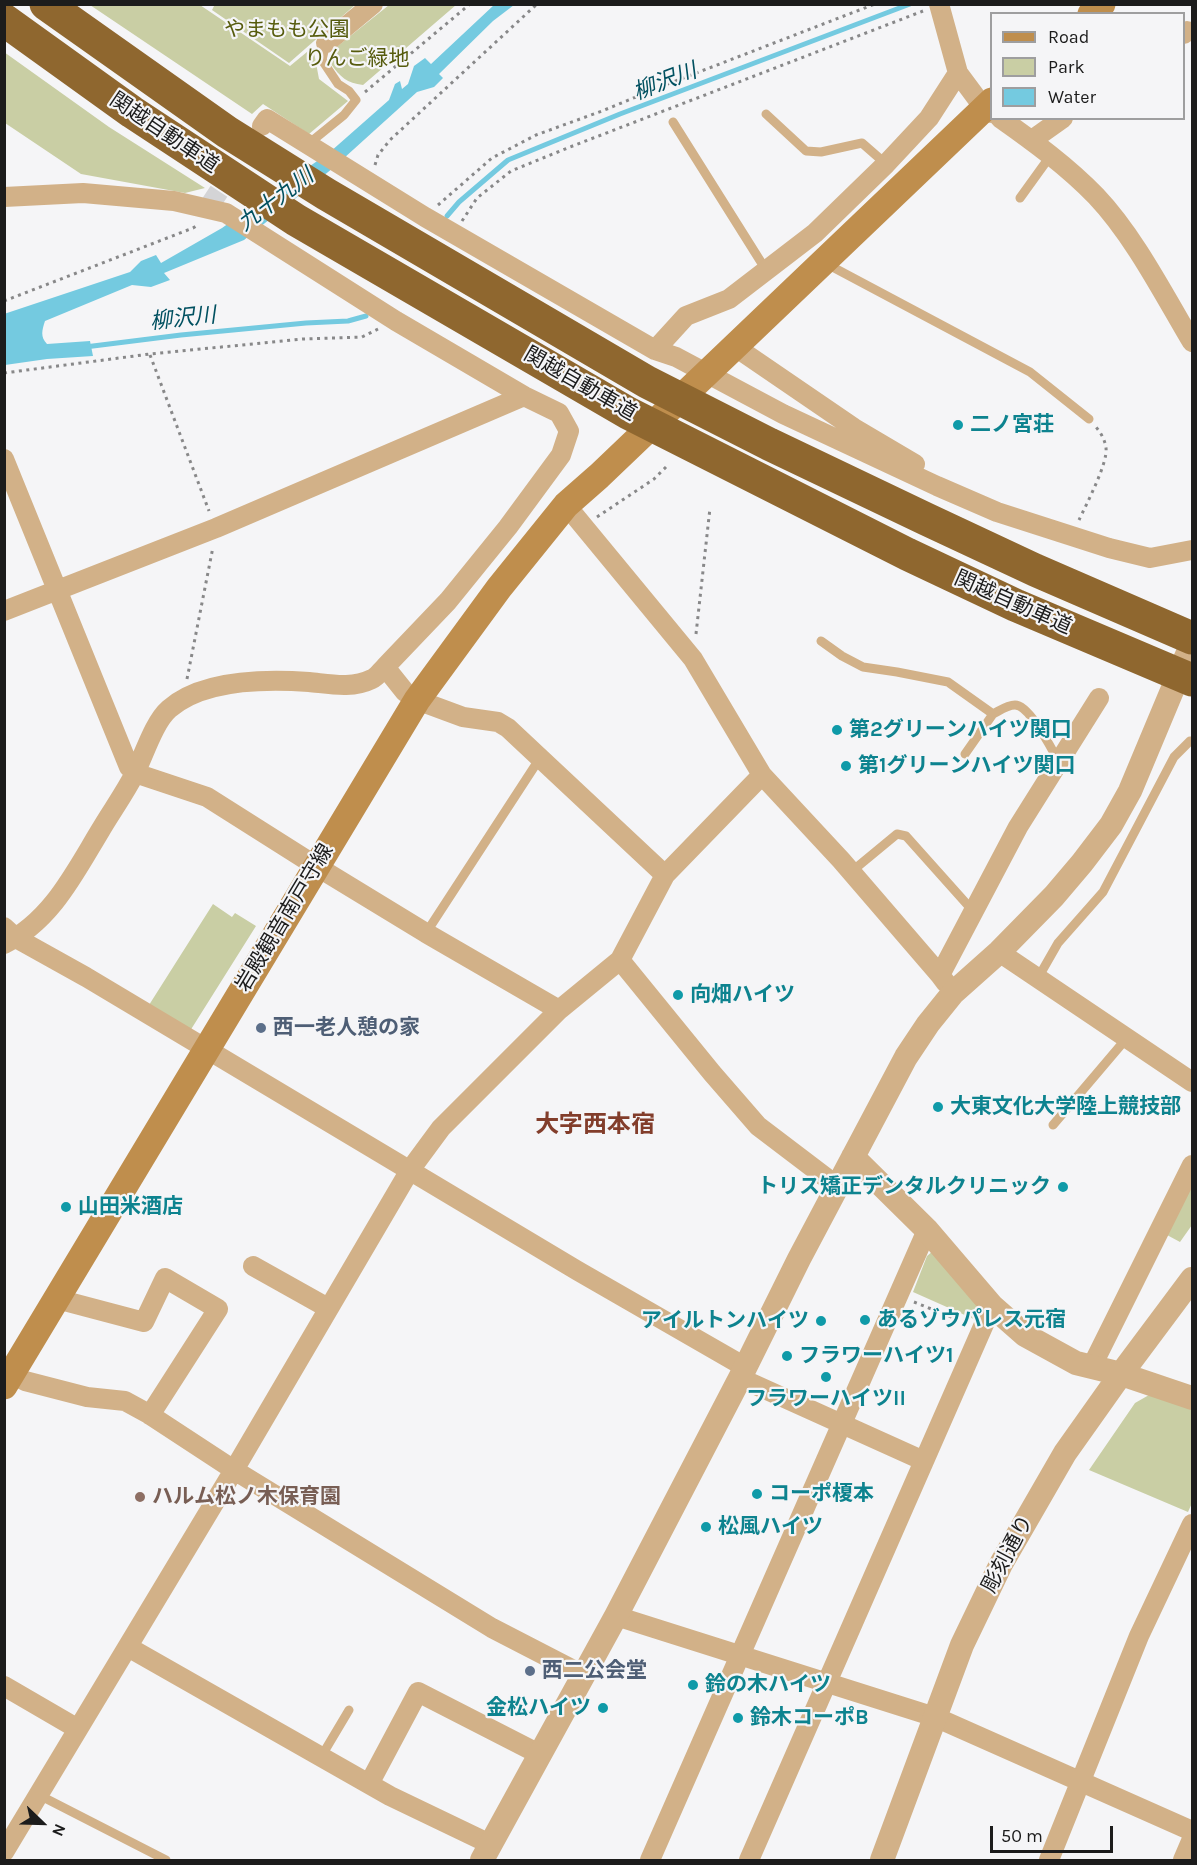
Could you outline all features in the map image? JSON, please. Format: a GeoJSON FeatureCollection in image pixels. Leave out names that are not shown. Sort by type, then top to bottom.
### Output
{"type":"FeatureCollection","features":[{"type":"Feature","properties":{"kind":"highway","name":"関越自動車道"},"geometry":{"type":"LineString","coordinates":[[46,4],[227,132],[299,158],[326,194],[647,381],[769,444],[955,533],[1192,641]]}},
{"type":"Feature","properties":{"kind":"highway","name":"関越自動車道"},"geometry":{"type":"LineString","coordinates":[[4,21],[132,112],[296,220],[638,419],[907,554],[1015,605],[1192,680]]}},
{"type":"Feature","properties":{"kind":"main road","name":"岩殿観音南戸守線"},"geometry":{"type":"LineString","coordinates":[[7,1376],[57,1299],[417,699],[499,588],[566,506],[823,262],[990,112]]}},
{"type":"Feature","properties":{"kind":"street"},"geometry":{"type":"LineString","coordinates":[[326,43],[373,4]]}},
{"type":"Feature","properties":{"kind":"street"},"geometry":{"type":"LineString","coordinates":[[933,7],[958,73],[990,108]]}},
{"type":"Feature","properties":{"kind":"street"},"geometry":{"type":"LineString","coordinates":[[655,350],[686,316],[729,299],[815,232],[886,164],[929,118],[958,73]]}},
{"type":"Feature","properties":{"kind":"street"},"geometry":{"type":"LineString","coordinates":[[262,126],[267,119],[299,158],[356,175],[655,350],[676,357],[783,414],[937,486],[997,512],[1109,548],[1150,558],[1192,550]]}},
{"type":"Feature","properties":{"kind":"street"},"geometry":{"type":"LineString","coordinates":[[1005,120],[1032,140],[1096,196],[1125,231],[1192,342]]}},
{"type":"Feature","properties":{"kind":"street"},"geometry":{"type":"LineString","coordinates":[[1032,140],[1060,120]]}},
{"type":"Feature","properties":{"kind":"street"},"geometry":{"type":"LineString","coordinates":[[4,197],[83,193],[174,201],[217,210],[396,321],[524,396],[559,413],[569,431],[561,455],[508,527],[448,602],[373,679],[355,684],[334,685],[282,682],[221,684],[184,698],[167,711],[146,746],[135,773],[63,892],[41,918],[8,936]]}},
{"type":"Feature","properties":{"kind":"street"},"geometry":{"type":"LineString","coordinates":[[734,346],[854,428],[915,464],[937,486]]}},
{"type":"Feature","properties":{"kind":"street"},"geometry":{"type":"LineString","coordinates":[[4,611],[216,528],[524,396]]}},
{"type":"Feature","properties":{"kind":"street"},"geometry":{"type":"LineString","coordinates":[[4,459],[129,767],[135,773],[207,796],[316,866],[559,1011]]}},
{"type":"Feature","properties":{"kind":"street"},"geometry":{"type":"LineString","coordinates":[[566,506],[693,659],[762,775],[851,872],[946,984]]}},
{"type":"Feature","properties":{"kind":"street"},"geometry":{"type":"LineString","coordinates":[[946,984],[999,952],[1082,863],[1110,825],[1130,791],[1158,728],[1192,641]]}},
{"type":"Feature","properties":{"kind":"street"},"geometry":{"type":"LineString","coordinates":[[385,667],[405,692],[417,699],[463,717],[498,722],[507,728],[665,875]]}},
{"type":"Feature","properties":{"kind":"street"},"geometry":{"type":"LineString","coordinates":[[128,1647],[486,1852],[616,1616],[837,1186],[906,1057],[928,1024],[946,984],[973,911],[1018,827],[1099,698]]}},
{"type":"Feature","properties":{"kind":"street"},"geometry":{"type":"LineString","coordinates":[[4,1852],[234,1470],[410,1170],[441,1128],[559,1011],[620,960],[665,875],[762,775]]}},
{"type":"Feature","properties":{"kind":"street"},"geometry":{"type":"LineString","coordinates":[[8,936],[86,976],[742,1372],[842,1424],[924,1461]]}},
{"type":"Feature","properties":{"kind":"street"},"geometry":{"type":"LineString","coordinates":[[999,952],[1192,1082]]}},
{"type":"Feature","properties":{"kind":"street"},"geometry":{"type":"LineString","coordinates":[[620,960],[758,1126],[837,1186]]}},
{"type":"Feature","properties":{"kind":"street"},"geometry":{"type":"LineString","coordinates":[[853,1157],[927,1230],[992,1306],[1025,1335],[1076,1363],[1121,1374],[1192,1398]]}},
{"type":"Feature","properties":{"kind":"street"},"geometry":{"type":"LineString","coordinates":[[1092,1366],[1192,1165]]}},
{"type":"Feature","properties":{"kind":"street"},"geometry":{"type":"LineString","coordinates":[[650,1860],[927,1230]]}},
{"type":"Feature","properties":{"kind":"street"},"geometry":{"type":"LineString","coordinates":[[253,1266],[328,1308]]}},
{"type":"Feature","properties":{"kind":"street"},"geometry":{"type":"LineString","coordinates":[[57,1299],[144,1322],[165,1278],[218,1309],[150,1415]]}},
{"type":"Feature","properties":{"kind":"street","name":"彫刻通り"},"geometry":{"type":"LineString","coordinates":[[882,1860],[962,1645],[1001,1564],[1065,1453],[1192,1279]]}},
{"type":"Feature","properties":{"kind":"street"},"geometry":{"type":"LineString","coordinates":[[749,1860],[992,1306]]}},
{"type":"Feature","properties":{"kind":"street"},"geometry":{"type":"LineString","coordinates":[[7,1376],[87,1397],[125,1401],[492,1628],[583,1675]]}},
{"type":"Feature","properties":{"kind":"street"},"geometry":{"type":"LineString","coordinates":[[1049,1860],[1139,1636],[1192,1524]]}},
{"type":"Feature","properties":{"kind":"street"},"geometry":{"type":"LineString","coordinates":[[616,1616],[935,1717],[1192,1831]]}},
{"type":"Feature","properties":{"kind":"street"},"geometry":{"type":"LineString","coordinates":[[4,1686],[78,1729]]}},
{"type":"Feature","properties":{"kind":"street"},"geometry":{"type":"LineString","coordinates":[[369,1784],[418,1692],[541,1755]]}},
{"type":"Feature","properties":{"kind":"street"},"geometry":{"type":"LineString","coordinates":[[1183,1860],[1192,1839]]}},
{"type":"Feature","properties":{"kind":"lane"},"geometry":{"type":"LineString","coordinates":[[299,158],[344,115],[356,100],[349,91],[338,84],[322,60],[326,43]]}},
{"type":"Feature","properties":{"kind":"lane"},"geometry":{"type":"LineString","coordinates":[[766,114],[806,151],[821,152],[862,143],[886,164]]}},
{"type":"Feature","properties":{"kind":"lane"},"geometry":{"type":"LineString","coordinates":[[673,122],[766,270]]}},
{"type":"Feature","properties":{"kind":"lane"},"geometry":{"type":"LineString","coordinates":[[1020,198],[1051,156]]}},
{"type":"Feature","properties":{"kind":"lane"},"geometry":{"type":"LineString","coordinates":[[823,262],[1030,372],[1089,418]]}},
{"type":"Feature","properties":{"kind":"lane"},"geometry":{"type":"LineString","coordinates":[[821,641],[863,667],[948,682],[993,714]]}},
{"type":"Feature","properties":{"kind":"lane"},"geometry":{"type":"LineString","coordinates":[[965,754],[993,714],[1016,705],[1023,707],[1030,715],[1059,762]]}},
{"type":"Feature","properties":{"kind":"lane"},"geometry":{"type":"LineString","coordinates":[[1038,978],[1058,943],[1103,892],[1174,757],[1192,741]]}},
{"type":"Feature","properties":{"kind":"lane"},"geometry":{"type":"LineString","coordinates":[[426,933],[540,758]]}},
{"type":"Feature","properties":{"kind":"lane"},"geometry":{"type":"LineString","coordinates":[[851,872],[897,834],[906,836],[973,911]]}},
{"type":"Feature","properties":{"kind":"lane"},"geometry":{"type":"LineString","coordinates":[[1053,1125],[1126,1039]]}},
{"type":"Feature","properties":{"kind":"lane"},"geometry":{"type":"LineString","coordinates":[[321,1757],[349,1710]]}},
{"type":"Feature","properties":{"kind":"lane"},"geometry":{"type":"LineString","coordinates":[[39,1795],[166,1860]]}},
{"type":"Feature","properties":{"kind":"path"},"geometry":{"type":"LineString","coordinates":[[356,100],[470,4]]}},
{"type":"Feature","properties":{"kind":"path"},"geometry":{"type":"LineString","coordinates":[[377,188],[374,170],[378,155],[390,140],[537,4]]}},
{"type":"Feature","properties":{"kind":"path"},"geometry":{"type":"LineString","coordinates":[[425,217],[492,158],[536,135],[875,4]]}},
{"type":"Feature","properties":{"kind":"path"},"geometry":{"type":"LineString","coordinates":[[454,233],[477,198],[512,171],[933,7]]}},
{"type":"Feature","properties":{"kind":"path"},"geometry":{"type":"LineString","coordinates":[[4,301],[193,228],[217,210]]}},
{"type":"Feature","properties":{"kind":"path"},"geometry":{"type":"LineString","coordinates":[[4,373],[303,339],[362,337],[396,321]]}},
{"type":"Feature","properties":{"kind":"path"},"geometry":{"type":"LineString","coordinates":[[1079,522],[1105,462],[1107,450],[1102,435],[1089,418]]}},
{"type":"Feature","properties":{"kind":"path"},"geometry":{"type":"LineString","coordinates":[[583,527],[654,479],[666,467]]}},
{"type":"Feature","properties":{"kind":"path"},"geometry":{"type":"LineString","coordinates":[[693,659],[710,508]]}},
{"type":"Feature","properties":{"kind":"path"},"geometry":{"type":"LineString","coordinates":[[899,1295],[982,1329]]}},
{"type":"Feature","properties":{"kind":"green space","name":"やまもも公園"},"geometry":{"type":"Polygon","coordinates":[[[215,4],[355,5],[289,63],[212,10],[215,4]]]}},
{"type":"Feature","properties":{"kind":"green space"},"geometry":{"type":"Polygon","coordinates":[[[90,5],[200,5],[290,66],[313,47],[319,79],[348,101],[309,134],[263,104],[252,114],[90,5]]]}},
{"type":"Feature","properties":{"kind":"green space","name":"りんご緑地"},"geometry":{"type":"Polygon","coordinates":[[[389,5],[456,5],[363,85],[348,81],[331,64],[334,49],[389,5]]]}},
{"type":"Feature","properties":{"kind":"green space"},"geometry":{"type":"Polygon","coordinates":[[[4,52],[109,127],[205,188],[185,193],[81,174],[5,123],[4,52]]]}},
{"type":"Feature","properties":{"kind":"green space"},"geometry":{"type":"Polygon","coordinates":[[[213,904],[232,917],[235,913],[256,926],[190,1031],[149,1005],[213,904]]]}},
{"type":"Feature","properties":{"kind":"green space"},"geometry":{"type":"Polygon","coordinates":[[[1192,1184],[1192,1225],[1180,1242],[1167,1235],[1192,1184]]]}},
{"type":"Feature","properties":{"kind":"green space"},"geometry":{"type":"Polygon","coordinates":[[[933,1251],[981,1309],[976,1320],[913,1292],[927,1256],[933,1251]]]}},
{"type":"Feature","properties":{"kind":"green space"},"geometry":{"type":"Polygon","coordinates":[[[1149,1395],[1192,1408],[1192,1503],[1188,1512],[1089,1470],[1135,1403],[1149,1395]]]}},
{"type":"Feature","properties":{"kind":"water","name":"九十九川"},"geometry":{"type":"Polygon","coordinates":[[[494,5],[514,5],[493,21],[439,74],[443,78],[434,87],[417,92],[333,168],[244,240],[164,273],[170,280],[151,287],[132,285],[45,321],[42,333],[47,344],[90,341],[93,356],[5,365],[4,314],[130,272],[141,261],[156,255],[161,263],[222,228],[330,152],[389,100],[395,84],[400,81],[402,89],[408,84],[414,66],[425,58],[431,64],[494,5]]]}},
{"type":"Feature","properties":{"kind":"waterway","name":"柳沢川"},"geometry":{"type":"LineString","coordinates":[[447,216],[459,202],[508,160],[620,114],[910,4]]}},
{"type":"Feature","properties":{"kind":"waterway","name":"柳沢川"},"geometry":{"type":"LineString","coordinates":[[85,347],[181,335],[348,321],[366,316]]}},
{"type":"Feature","properties":{"kind":"tunnel"},"geometry":{"type":"LineString","coordinates":[[208,208],[254,138]]}},
{"type":"Feature","properties":{"kind":"place","name":"二ノ宮荘"},"geometry":{"type":"Point","coordinates":[958,425]}},
{"type":"Feature","properties":{"kind":"place","name":"第2グリーンハイツ関口"},"geometry":{"type":"Point","coordinates":[837,730]}},
{"type":"Feature","properties":{"kind":"place","name":"第1グリーンハイツ関口"},"geometry":{"type":"Point","coordinates":[846,766]}},
{"type":"Feature","properties":{"kind":"place","name":"向畑ハイツ"},"geometry":{"type":"Point","coordinates":[678,995]}},
{"type":"Feature","properties":{"kind":"place","name":"西一老人憩の家"},"geometry":{"type":"Point","coordinates":[261,1028]}},
{"type":"Feature","properties":{"kind":"place","name":"大東文化大学陸上競技部"},"geometry":{"type":"Point","coordinates":[938,1107]}},
{"type":"Feature","properties":{"kind":"place","name":"トリス矯正デンタルクリニック"},"geometry":{"type":"Point","coordinates":[1063,1187]}},
{"type":"Feature","properties":{"kind":"place","name":"山田米酒店"},"geometry":{"type":"Point","coordinates":[66,1207]}},
{"type":"Feature","properties":{"kind":"place","name":"あるゾウパレス元宿"},"geometry":{"type":"Point","coordinates":[865,1320]}},
{"type":"Feature","properties":{"kind":"place","name":"アイルトンハイツ"},"geometry":{"type":"Point","coordinates":[821,1321]}},
{"type":"Feature","properties":{"kind":"place","name":"フラワーハイツ1"},"geometry":{"type":"Point","coordinates":[787,1356]}},
{"type":"Feature","properties":{"kind":"place","name":"フラワーハイツII"},"geometry":{"type":"Point","coordinates":[826,1377]}},
{"type":"Feature","properties":{"kind":"place","name":"コーポ榎本"},"geometry":{"type":"Point","coordinates":[757,1494]}},
{"type":"Feature","properties":{"kind":"place","name":"ハルム松ノ木保育園"},"geometry":{"type":"Point","coordinates":[140,1497]}},
{"type":"Feature","properties":{"kind":"place","name":"松風ハイツ"},"geometry":{"type":"Point","coordinates":[706,1527]}},
{"type":"Feature","properties":{"kind":"place","name":"西二公会堂"},"geometry":{"type":"Point","coordinates":[530,1671]}},
{"type":"Feature","properties":{"kind":"place","name":"鈴の木ハイツ"},"geometry":{"type":"Point","coordinates":[693,1685]}},
{"type":"Feature","properties":{"kind":"place","name":"金松ハイツ"},"geometry":{"type":"Point","coordinates":[603,1708]}},
{"type":"Feature","properties":{"kind":"place","name":"鈴木コーポB"},"geometry":{"type":"Point","coordinates":[738,1718]}},
{"type":"Feature","properties":{"kind":"district","name":"大字西本宿"},"geometry":{"type":"Point","coordinates":[595,1125]}}]}
